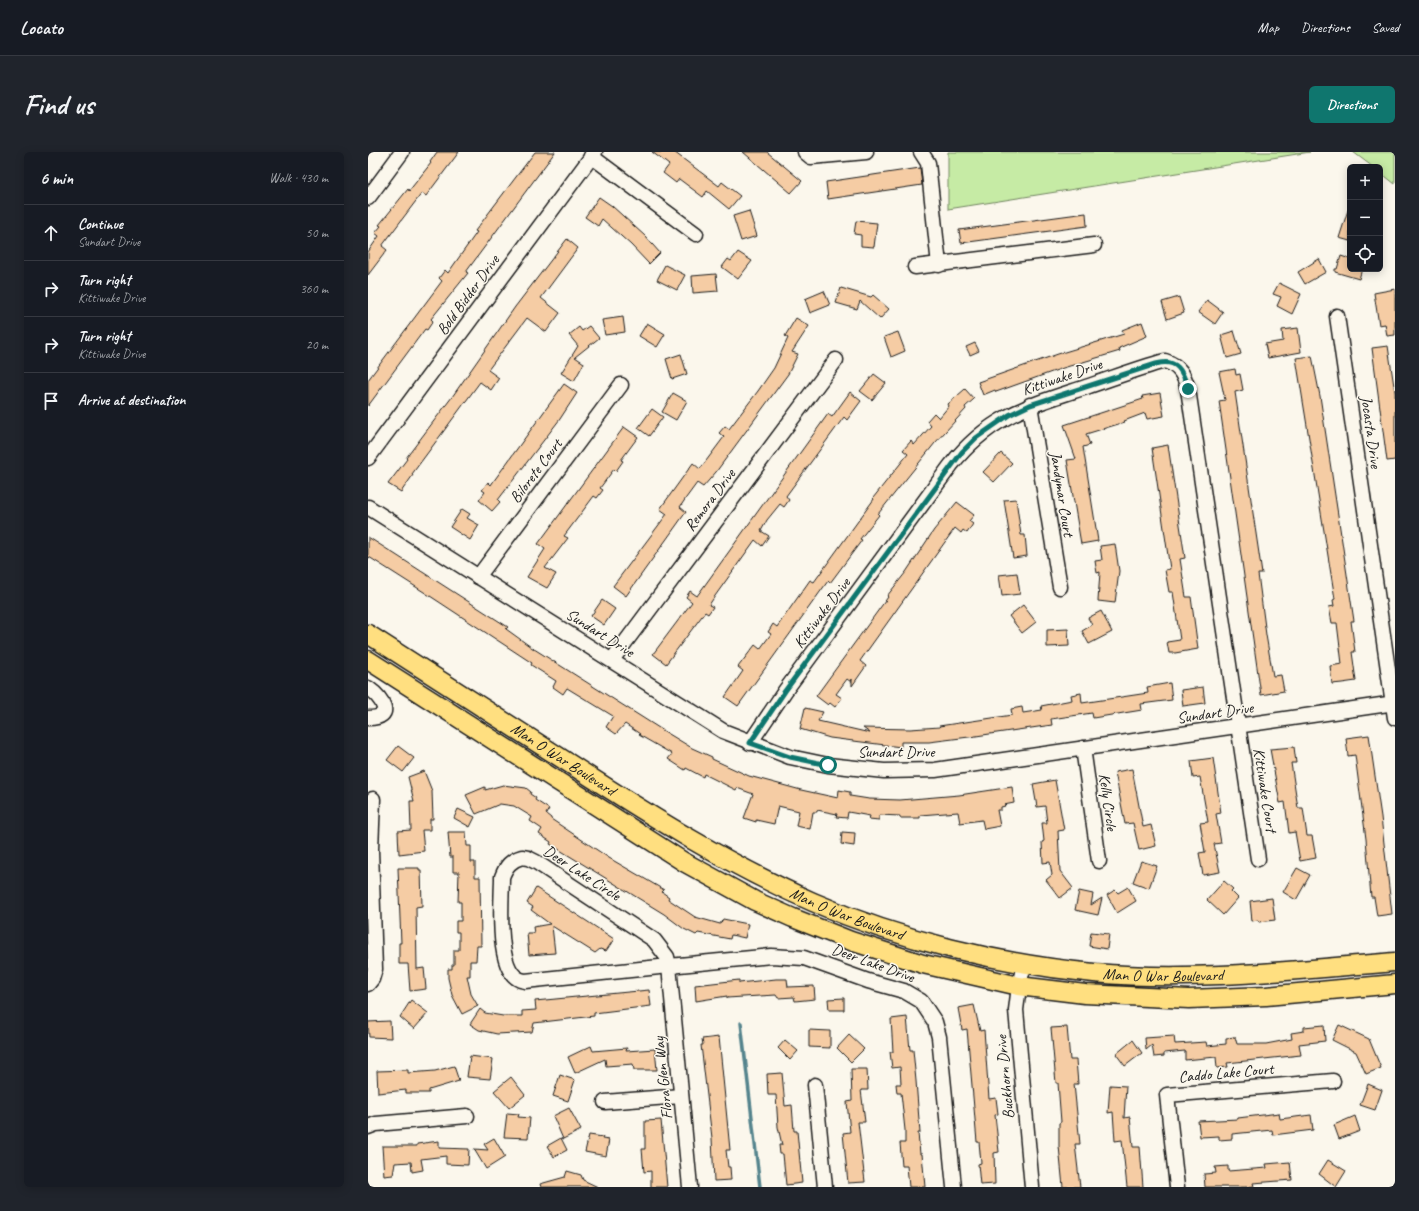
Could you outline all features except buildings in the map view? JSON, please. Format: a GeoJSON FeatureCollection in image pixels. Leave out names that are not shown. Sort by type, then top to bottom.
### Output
{"type":"FeatureCollection","features":[{"type":"Feature","properties":{"kind":"main road","name":"Man O War Boulevard"},"geometry":{"type":"LineString","coordinates":[[368,634],[662,823],[715,854],[816,904],[896,933],[948,947],[1024,964],[1094,973],[1196,977],[1305,970],[1395,962]]}},
{"type":"Feature","properties":{"kind":"main road","name":"Man O War Boulevard"},"geometry":{"type":"LineString","coordinates":[[368,660],[677,858],[755,901],[851,941],[922,964],[1018,986],[1085,994],[1189,999],[1266,996],[1395,984]]}},
{"type":"Feature","properties":{"kind":"street"},"geometry":{"type":"LineString","coordinates":[[368,198],[402,152]]}},
{"type":"Feature","properties":{"kind":"street"},"geometry":{"type":"LineString","coordinates":[[805,152],[811,157],[866,152]]}},
{"type":"Feature","properties":{"kind":"street"},"geometry":{"type":"LineString","coordinates":[[921,152],[928,164],[939,265]]}},
{"type":"Feature","properties":{"kind":"street"},"geometry":{"type":"LineString","coordinates":[[593,154],[696,234]]}},
{"type":"Feature","properties":{"kind":"street","name":"Bold Bidder Drive"},"geometry":{"type":"LineString","coordinates":[[368,458],[593,154]]}},
{"type":"Feature","properties":{"kind":"street"},"geometry":{"type":"LineString","coordinates":[[915,267],[1094,245]]}},
{"type":"Feature","properties":{"kind":"street","name":"Jocasta Drive"},"geometry":{"type":"LineString","coordinates":[[1337,316],[1395,718]]}},
{"type":"Feature","properties":{"kind":"street","name":"Remora Drive"},"geometry":{"type":"LineString","coordinates":[[612,660],[836,360]]}},
{"type":"Feature","properties":{"kind":"street","name":"Kittiwake Drive"},"geometry":{"type":"LineString","coordinates":[[750,743],[793,680],[962,452],[976,438],[998,421],[1030,405],[1165,361],[1174,364],[1180,370],[1188,389],[1238,727]]}},
{"type":"Feature","properties":{"kind":"street","name":"Bilorete Court"},"geometry":{"type":"LineString","coordinates":[[478,577],[621,386]]}},
{"type":"Feature","properties":{"kind":"street","name":"Jandymar Court"},"geometry":{"type":"LineString","coordinates":[[1030,405],[1060,587]]}},
{"type":"Feature","properties":{"kind":"street","name":"Sundart Drive"},"geometry":{"type":"LineString","coordinates":[[368,506],[478,577],[612,660],[704,721],[722,731],[750,743],[790,757],[828,765],[884,771],[935,770],[1238,727],[1394,703]]}},
{"type":"Feature","properties":{"kind":"street"},"geometry":{"type":"LineString","coordinates":[[368,688],[378,695],[384,704],[382,716],[368,718]]}},
{"type":"Feature","properties":{"kind":"street","name":"Kittiwake Court"},"geometry":{"type":"LineString","coordinates":[[1238,727],[1258,859]]}},
{"type":"Feature","properties":{"kind":"street","name":"Kelly Circle"},"geometry":{"type":"LineString","coordinates":[[1083,748],[1099,861]]}},
{"type":"Feature","properties":{"kind":"street"},"geometry":{"type":"LineString","coordinates":[[368,984],[376,969],[370,850],[373,799]]}},
{"type":"Feature","properties":{"kind":"street","name":"Deer Lake Circle"},"geometry":{"type":"LineString","coordinates":[[528,858],[536,862],[654,940],[667,957],[669,966],[521,980],[511,974],[504,957],[502,877],[505,868],[516,859],[528,858]]}},
{"type":"Feature","properties":{"kind":"street","name":"Deer Lake Drive"},"geometry":{"type":"LineString","coordinates":[[669,966],[771,956],[804,958],[868,981],[904,991],[921,1001],[935,1022],[939,1037],[954,1187]]}},
{"type":"Feature","properties":{"kind":"street","name":"Buckhorn Drive"},"geometry":{"type":"LineString","coordinates":[[1024,964],[1018,986],[1016,1017],[1032,1187]]}},
{"type":"Feature","properties":{"kind":"street","name":"Flora Glen Way"},"geometry":{"type":"LineString","coordinates":[[669,966],[690,1187]]}},
{"type":"Feature","properties":{"kind":"street","name":"Caddo Lake Court"},"geometry":{"type":"LineString","coordinates":[[1177,1187],[1167,1095],[1333,1081]]}},
{"type":"Feature","properties":{"kind":"street"},"geometry":{"type":"LineString","coordinates":[[815,1084],[825,1187]]}},
{"type":"Feature","properties":{"kind":"street"},"geometry":{"type":"LineString","coordinates":[[605,1102],[681,1096]]}},
{"type":"Feature","properties":{"kind":"street"},"geometry":{"type":"LineString","coordinates":[[368,1126],[467,1116]]}},
{"type":"Feature","properties":{"kind":"green space"},"geometry":{"type":"Polygon","coordinates":[[[948,152],[1310,152],[948,209],[948,152]]]}},
{"type":"Feature","properties":{"kind":"green space"},"geometry":{"type":"Polygon","coordinates":[[[1353,152],[1395,152],[1395,184],[1383,174],[1383,164],[1369,164],[1353,152]]]}},
{"type":"Feature","properties":{"kind":"waterway"},"geometry":{"type":"LineString","coordinates":[[741,1023],[760,1187]]}},
{"type":"Feature","properties":{"kind":"route"},"geometry":{"type":"LineString","coordinates":[[828,765],[790,757],[750,743],[801,669],[962,452],[976,438],[998,421],[1030,405],[1165,361],[1174,364],[1180,370],[1188,389]]}}]}
